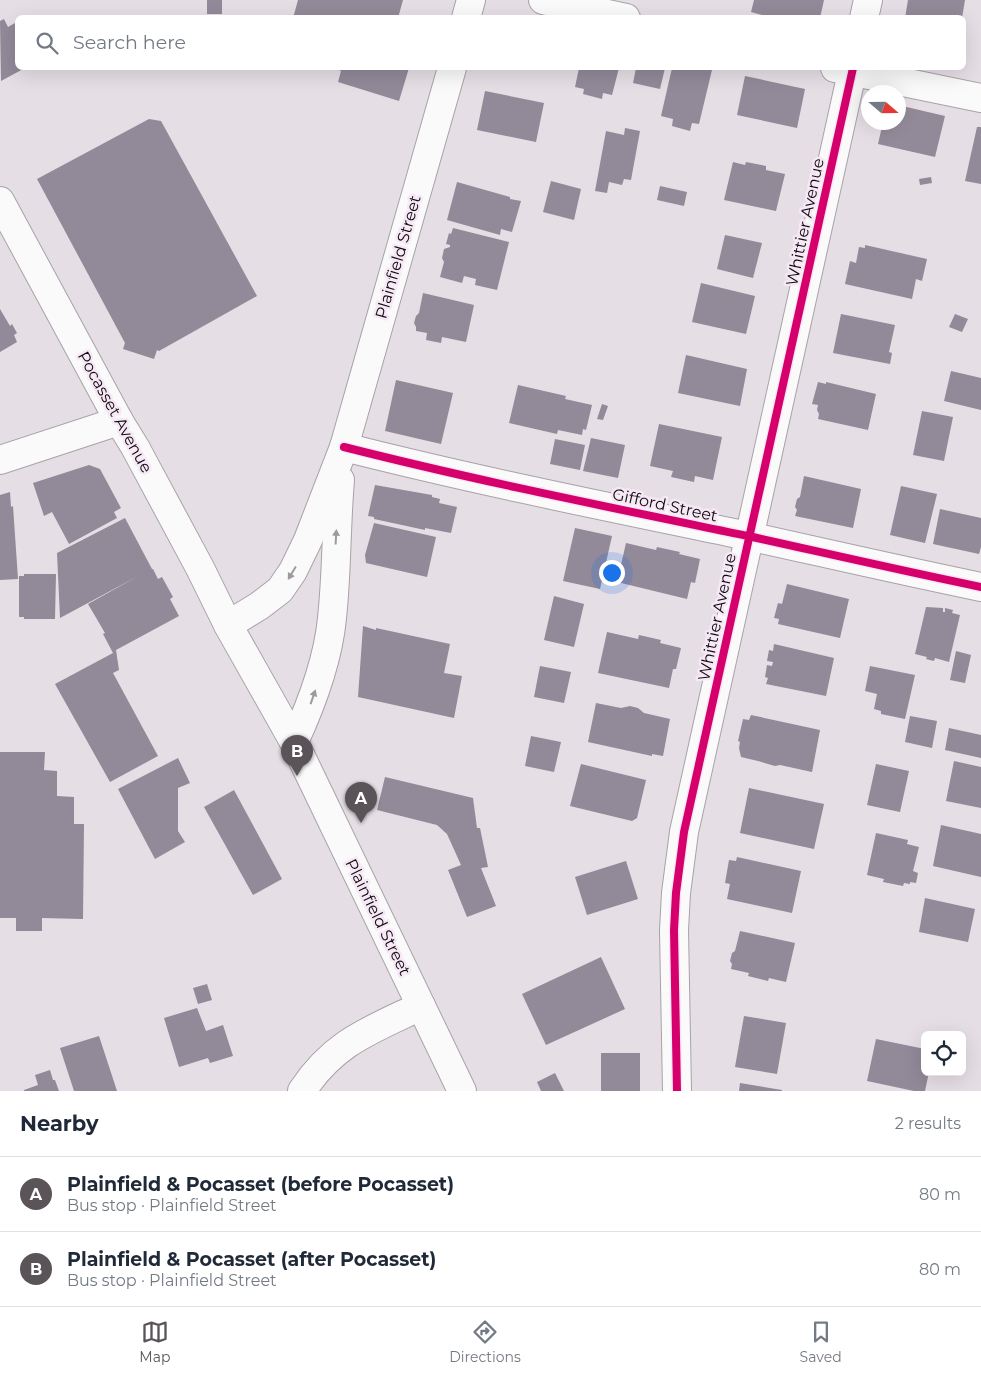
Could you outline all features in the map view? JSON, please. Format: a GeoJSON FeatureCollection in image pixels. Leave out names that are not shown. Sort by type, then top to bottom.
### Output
{"type":"FeatureCollection","features":[{"type":"Feature","properties":{"kind":"street"},"geometry":{"type":"LineString","coordinates":[[467,15],[471,0]]}},
{"type":"Feature","properties":{"kind":"street"},"geometry":{"type":"LineString","coordinates":[[543,0],[612,15]]}},
{"type":"Feature","properties":{"kind":"street"},"geometry":{"type":"LineString","coordinates":[[865,15],[868,0]]}},
{"type":"Feature","properties":{"kind":"street","name":"Plainfield Street"},"geometry":{"type":"LineString","coordinates":[[451,70],[344,448],[300,559],[287,581],[272,597],[228,625],[294,742],[462,1091]]}},
{"type":"Feature","properties":{"kind":"street","name":"Whittier Avenue"},"geometry":{"type":"LineString","coordinates":[[677,1091],[674,930],[676,893],[684,832],[749,537],[847,70]]}},
{"type":"Feature","properties":{"kind":"street"},"geometry":{"type":"LineString","coordinates":[[852,70],[981,98]]}},
{"type":"Feature","properties":{"kind":"street","name":"Pocasset Avenue"},"geometry":{"type":"LineString","coordinates":[[0,201],[135,447],[200,568],[228,625]]}},
{"type":"Feature","properties":{"kind":"street"},"geometry":{"type":"LineString","coordinates":[[0,460],[120,421]]}},
{"type":"Feature","properties":{"kind":"street","name":"Plainfield Street"},"geometry":{"type":"LineString","coordinates":[[294,742],[311,703],[328,643],[332,618],[338,506],[344,448]]}},
{"type":"Feature","properties":{"kind":"street","name":"Gifford Street"},"geometry":{"type":"LineString","coordinates":[[344,448],[485,481],[981,587]]}},
{"type":"Feature","properties":{"kind":"street"},"geometry":{"type":"LineString","coordinates":[[302,1091],[319,1068],[342,1047],[368,1031],[421,1006]]}},
{"type":"Feature","properties":{"kind":"building"},"geometry":{"type":"Polygon","coordinates":[[[207,0],[222,0],[222,14],[207,14],[207,0]]]}},
{"type":"Feature","properties":{"kind":"building"},"geometry":{"type":"Polygon","coordinates":[[[298,0],[403,0],[399,15],[294,15],[298,0]]]}},
{"type":"Feature","properties":{"kind":"building"},"geometry":{"type":"Polygon","coordinates":[[[754,0],[824,0],[821,15],[762,15],[751,12],[754,0]]]}},
{"type":"Feature","properties":{"kind":"building"},"geometry":{"type":"Polygon","coordinates":[[[908,0],[965,0],[962,15],[906,15],[908,0]]]}},
{"type":"Feature","properties":{"kind":"building"},"geometry":{"type":"Polygon","coordinates":[[[4,19],[8,27],[15,23],[15,70],[21,70],[1,81],[0,21],[4,19]]]}},
{"type":"Feature","properties":{"kind":"building"},"geometry":{"type":"Polygon","coordinates":[[[339,70],[408,70],[399,101],[338,82],[341,71],[339,70]]]}},
{"type":"Feature","properties":{"kind":"building"},"geometry":{"type":"Polygon","coordinates":[[[579,70],[618,70],[612,95],[603,93],[602,99],[583,94],[584,89],[575,87],[579,70]]]}},
{"type":"Feature","properties":{"kind":"building"},"geometry":{"type":"Polygon","coordinates":[[[636,70],[665,70],[660,89],[633,83],[636,70]]]}},
{"type":"Feature","properties":{"kind":"building"},"geometry":{"type":"Polygon","coordinates":[[[672,70],[712,70],[699,124],[692,123],[690,131],[672,126],[673,119],[661,116],[672,70]]]}},
{"type":"Feature","properties":{"kind":"building"},"geometry":{"type":"Polygon","coordinates":[[[745,76],[805,89],[797,128],[737,115],[745,76]]]}},
{"type":"Feature","properties":{"kind":"building"},"geometry":{"type":"Polygon","coordinates":[[[485,91],[544,103],[536,142],[477,130],[485,91]]]}},
{"type":"Feature","properties":{"kind":"building"},"geometry":{"type":"Polygon","coordinates":[[[906,107],[945,116],[935,157],[878,144],[881,130],[906,130],[906,107]]]}},
{"type":"Feature","properties":{"kind":"building"},"geometry":{"type":"Polygon","coordinates":[[[149,119],[161,121],[257,296],[159,351],[157,350],[154,359],[123,349],[125,343],[37,179],[149,119]]]}},
{"type":"Feature","properties":{"kind":"building"},"geometry":{"type":"Polygon","coordinates":[[[977,127],[981,127],[981,184],[965,181],[977,127]]]}},
{"type":"Feature","properties":{"kind":"building"},"geometry":{"type":"Polygon","coordinates":[[[625,128],[640,131],[631,180],[624,179],[622,185],[609,182],[607,193],[595,191],[606,131],[624,135],[625,128]]]}},
{"type":"Feature","properties":{"kind":"building"},"geometry":{"type":"Polygon","coordinates":[[[733,162],[745,165],[746,162],[766,166],[766,170],[785,174],[776,211],[724,200],[733,162]]]}},
{"type":"Feature","properties":{"kind":"building"},"geometry":{"type":"Polygon","coordinates":[[[931,177],[932,183],[920,185],[919,179],[931,177]]]}},
{"type":"Feature","properties":{"kind":"building"},"geometry":{"type":"Polygon","coordinates":[[[551,181],[581,189],[574,220],[543,212],[551,181]]]}},
{"type":"Feature","properties":{"kind":"building"},"geometry":{"type":"Polygon","coordinates":[[[457,182],[521,201],[512,232],[501,229],[500,235],[447,220],[457,182]]]}},
{"type":"Feature","properties":{"kind":"building"},"geometry":{"type":"Polygon","coordinates":[[[660,186],[687,192],[684,206],[657,200],[660,186]]]}},
{"type":"Feature","properties":{"kind":"building"},"geometry":{"type":"Polygon","coordinates":[[[453,228],[509,242],[497,290],[475,285],[476,279],[464,276],[462,283],[440,277],[444,262],[442,258],[444,249],[450,247],[450,245],[446,244],[449,233],[451,234],[453,228]]]}},
{"type":"Feature","properties":{"kind":"building"},"geometry":{"type":"Polygon","coordinates":[[[725,235],[762,243],[753,278],[717,269],[725,235]]]}},
{"type":"Feature","properties":{"kind":"building"},"geometry":{"type":"Polygon","coordinates":[[[865,245],[927,259],[922,281],[916,279],[912,299],[845,284],[850,261],[856,263],[859,247],[865,248],[865,245]]]}},
{"type":"Feature","properties":{"kind":"building"},"geometry":{"type":"Polygon","coordinates":[[[701,283],[755,296],[746,334],[692,322],[701,283]]]}},
{"type":"Feature","properties":{"kind":"building"},"geometry":{"type":"Polygon","coordinates":[[[423,293],[474,305],[466,342],[442,337],[441,343],[426,340],[427,333],[416,331],[414,323],[419,313],[423,293]]]}},
{"type":"Feature","properties":{"kind":"building"},"geometry":{"type":"Polygon","coordinates":[[[0,309],[10,326],[12,324],[17,333],[14,335],[17,342],[0,352],[0,309]]]}},
{"type":"Feature","properties":{"kind":"building"},"geometry":{"type":"Polygon","coordinates":[[[841,314],[895,325],[889,352],[892,353],[890,364],[833,353],[841,314]]]}},
{"type":"Feature","properties":{"kind":"building"},"geometry":{"type":"Polygon","coordinates":[[[955,314],[968,319],[962,332],[949,327],[955,314]]]}},
{"type":"Feature","properties":{"kind":"building"},"geometry":{"type":"Polygon","coordinates":[[[686,355],[747,369],[740,406],[678,393],[686,355]]]}},
{"type":"Feature","properties":{"kind":"building"},"geometry":{"type":"Polygon","coordinates":[[[951,371],[981,378],[981,410],[944,401],[951,371]]]}},
{"type":"Feature","properties":{"kind":"building"},"geometry":{"type":"Polygon","coordinates":[[[396,380],[453,393],[441,444],[385,431],[396,380]]]}},
{"type":"Feature","properties":{"kind":"building"},"geometry":{"type":"Polygon","coordinates":[[[818,382],[826,384],[826,382],[876,394],[868,430],[818,419],[818,405],[812,404],[818,382]]]}},
{"type":"Feature","properties":{"kind":"building"},"geometry":{"type":"Polygon","coordinates":[[[518,385],[566,396],[565,399],[592,405],[586,430],[583,429],[582,435],[558,430],[557,434],[509,423],[518,385]]]}},
{"type":"Feature","properties":{"kind":"building"},"geometry":{"type":"Polygon","coordinates":[[[602,404],[608,406],[603,420],[597,419],[602,404]]]}},
{"type":"Feature","properties":{"kind":"building"},"geometry":{"type":"Polygon","coordinates":[[[922,411],[953,417],[944,461],[913,455],[922,411]]]}},
{"type":"Feature","properties":{"kind":"building"},"geometry":{"type":"Polygon","coordinates":[[[659,424],[722,437],[713,480],[695,476],[694,482],[671,477],[673,471],[650,466],[659,424]]]}},
{"type":"Feature","properties":{"kind":"building"},"geometry":{"type":"Polygon","coordinates":[[[591,438],[625,445],[618,478],[583,471],[591,438]]]}},
{"type":"Feature","properties":{"kind":"building"},"geometry":{"type":"Polygon","coordinates":[[[555,439],[585,445],[580,470],[550,464],[555,439]]]}},
{"type":"Feature","properties":{"kind":"building"},"geometry":{"type":"Polygon","coordinates":[[[89,465],[100,469],[121,508],[114,512],[117,518],[69,544],[52,512],[44,516],[33,483],[89,465]]]}},
{"type":"Feature","properties":{"kind":"building"},"geometry":{"type":"Polygon","coordinates":[[[804,476],[861,489],[853,528],[795,516],[797,510],[795,507],[797,499],[800,497],[804,476]]]}},
{"type":"Feature","properties":{"kind":"building"},"geometry":{"type":"Polygon","coordinates":[[[375,485],[432,495],[432,497],[440,499],[439,503],[457,507],[451,533],[425,528],[425,530],[368,516],[375,485]]]}},
{"type":"Feature","properties":{"kind":"building"},"geometry":{"type":"Polygon","coordinates":[[[901,486],[937,494],[925,543],[890,535],[901,486]]]}},
{"type":"Feature","properties":{"kind":"building"},"geometry":{"type":"Polygon","coordinates":[[[10,492],[11,507],[13,506],[18,579],[0,580],[0,495],[10,492]]]}},
{"type":"Feature","properties":{"kind":"building"},"geometry":{"type":"Polygon","coordinates":[[[940,509],[981,518],[981,547],[979,554],[933,544],[940,509]]]}},
{"type":"Feature","properties":{"kind":"building"},"geometry":{"type":"Polygon","coordinates":[[[125,518],[158,579],[162,577],[173,597],[170,599],[179,616],[116,650],[119,670],[113,673],[158,756],[110,782],[55,684],[113,653],[103,634],[105,633],[88,604],[140,575],[60,618],[57,553],[125,518]]]}},
{"type":"Feature","properties":{"kind":"building"},"geometry":{"type":"Polygon","coordinates":[[[374,523],[436,537],[427,577],[366,563],[365,555],[374,523]]]}},
{"type":"Feature","properties":{"kind":"building"},"geometry":{"type":"Polygon","coordinates":[[[575,528],[612,536],[600,589],[563,581],[575,528]]]}},
{"type":"Feature","properties":{"kind":"building"},"geometry":{"type":"Polygon","coordinates":[[[626,543],[656,550],[657,547],[700,559],[695,583],[691,582],[687,599],[617,582],[626,543]]]}},
{"type":"Feature","properties":{"kind":"building"},"geometry":{"type":"Polygon","coordinates":[[[24,574],[56,574],[55,619],[24,619],[24,617],[19,617],[19,576],[24,576],[24,574]]]}},
{"type":"Feature","properties":{"kind":"building"},"geometry":{"type":"Polygon","coordinates":[[[787,584],[849,599],[840,638],[778,624],[779,619],[774,618],[778,603],[782,604],[787,584]]]}},
{"type":"Feature","properties":{"kind":"building"},"geometry":{"type":"Polygon","coordinates":[[[554,596],[584,604],[574,647],[544,640],[554,596]]]}},
{"type":"Feature","properties":{"kind":"building"},"geometry":{"type":"Polygon","coordinates":[[[926,607],[943,608],[943,612],[945,612],[945,608],[953,610],[952,613],[960,615],[949,662],[935,658],[934,661],[915,654],[926,607]]]}},
{"type":"Feature","properties":{"kind":"building"},"geometry":{"type":"Polygon","coordinates":[[[363,626],[450,644],[444,673],[462,676],[454,718],[358,697],[363,626]]]}},
{"type":"Feature","properties":{"kind":"building"},"geometry":{"type":"Polygon","coordinates":[[[607,632],[638,639],[639,635],[661,640],[660,643],[681,648],[676,669],[673,669],[669,688],[598,673],[607,632]]]}},
{"type":"Feature","properties":{"kind":"building"},"geometry":{"type":"Polygon","coordinates":[[[774,644],[834,658],[826,696],[766,684],[768,678],[765,677],[767,665],[772,666],[773,662],[767,661],[769,650],[773,651],[774,644]]]}},
{"type":"Feature","properties":{"kind":"building"},"geometry":{"type":"Polygon","coordinates":[[[956,651],[971,655],[965,683],[950,680],[956,651]]]}},
{"type":"Feature","properties":{"kind":"building"},"geometry":{"type":"Polygon","coordinates":[[[540,666],[571,672],[564,703],[534,697],[540,666]]]}},
{"type":"Feature","properties":{"kind":"building"},"geometry":{"type":"Polygon","coordinates":[[[870,666],[915,675],[905,719],[881,714],[881,711],[874,709],[877,694],[865,691],[870,666]]]}},
{"type":"Feature","properties":{"kind":"building"},"geometry":{"type":"Polygon","coordinates":[[[596,703],[621,708],[630,706],[638,708],[644,713],[670,719],[663,756],[652,754],[652,756],[588,742],[596,703]]]}},
{"type":"Feature","properties":{"kind":"building"},"geometry":{"type":"Polygon","coordinates":[[[751,715],[820,730],[812,772],[780,765],[775,766],[741,757],[740,742],[738,741],[743,719],[749,720],[751,715]]]}},
{"type":"Feature","properties":{"kind":"building"},"geometry":{"type":"Polygon","coordinates":[[[910,716],[937,721],[932,748],[905,742],[910,716]]]}},
{"type":"Feature","properties":{"kind":"building"},"geometry":{"type":"Polygon","coordinates":[[[949,728],[981,735],[981,758],[945,750],[949,728]]]}},
{"type":"Feature","properties":{"kind":"building"},"geometry":{"type":"Polygon","coordinates":[[[531,736],[561,742],[554,772],[525,766],[531,736]]]}},
{"type":"Feature","properties":{"kind":"building"},"geometry":{"type":"Polygon","coordinates":[[[0,752],[45,752],[44,770],[57,771],[57,796],[74,797],[74,824],[84,824],[83,919],[42,918],[42,931],[16,931],[16,918],[0,918],[0,752]]]}},
{"type":"Feature","properties":{"kind":"building"},"geometry":{"type":"Polygon","coordinates":[[[178,758],[190,783],[178,788],[178,831],[185,842],[155,859],[118,789],[178,758]]]}},
{"type":"Feature","properties":{"kind":"building"},"geometry":{"type":"Polygon","coordinates":[[[954,761],[981,767],[981,808],[946,801],[954,761]]]}},
{"type":"Feature","properties":{"kind":"building"},"geometry":{"type":"Polygon","coordinates":[[[581,764],[646,780],[637,818],[632,821],[570,806],[581,764]]]}},
{"type":"Feature","properties":{"kind":"building"},"geometry":{"type":"Polygon","coordinates":[[[876,764],[909,771],[900,812],[867,805],[876,764]]]}},
{"type":"Feature","properties":{"kind":"building"},"geometry":{"type":"Polygon","coordinates":[[[385,777],[473,798],[477,828],[480,828],[488,867],[481,868],[496,906],[467,917],[448,870],[461,865],[447,834],[437,825],[377,810],[385,777]]]}},
{"type":"Feature","properties":{"kind":"building"},"geometry":{"type":"Polygon","coordinates":[[[749,788],[824,804],[814,849],[740,833],[749,788]]]}},
{"type":"Feature","properties":{"kind":"building"},"geometry":{"type":"Polygon","coordinates":[[[234,790],[282,879],[253,895],[204,807],[234,790]]]}},
{"type":"Feature","properties":{"kind":"building"},"geometry":{"type":"Polygon","coordinates":[[[941,825],[981,834],[981,877],[933,866],[941,825]]]}},
{"type":"Feature","properties":{"kind":"building"},"geometry":{"type":"Polygon","coordinates":[[[876,833],[908,840],[907,844],[919,847],[913,871],[918,873],[916,883],[904,883],[903,886],[883,882],[884,879],[867,875],[876,833]]]}},
{"type":"Feature","properties":{"kind":"building"},"geometry":{"type":"Polygon","coordinates":[[[737,857],[801,871],[792,913],[727,899],[730,884],[725,883],[729,860],[736,861],[737,857]]]}},
{"type":"Feature","properties":{"kind":"building"},"geometry":{"type":"Polygon","coordinates":[[[626,861],[638,899],[587,915],[575,877],[626,861]]]}},
{"type":"Feature","properties":{"kind":"building"},"geometry":{"type":"Polygon","coordinates":[[[925,898],[975,909],[968,942],[919,932],[925,898]]]}},
{"type":"Feature","properties":{"kind":"building"},"geometry":{"type":"Polygon","coordinates":[[[740,931],[795,943],[786,982],[769,978],[768,981],[748,976],[749,973],[731,969],[732,964],[730,961],[732,953],[735,951],[740,931]]]}},
{"type":"Feature","properties":{"kind":"building"},"geometry":{"type":"Polygon","coordinates":[[[601,957],[625,1009],[546,1045],[522,994],[601,957]]]}},
{"type":"Feature","properties":{"kind":"building"},"geometry":{"type":"Polygon","coordinates":[[[207,984],[212,1000],[198,1004],[193,988],[207,984]]]}},
{"type":"Feature","properties":{"kind":"building"},"geometry":{"type":"Polygon","coordinates":[[[197,1008],[206,1031],[223,1025],[233,1056],[210,1063],[208,1058],[179,1067],[164,1018],[197,1008]]]}},
{"type":"Feature","properties":{"kind":"building"},"geometry":{"type":"Polygon","coordinates":[[[744,1016],[786,1023],[777,1074],[735,1067],[744,1016]]]}},
{"type":"Feature","properties":{"kind":"building"},"geometry":{"type":"Polygon","coordinates":[[[99,1036],[117,1091],[74,1091],[60,1048],[99,1036]]]}},
{"type":"Feature","properties":{"kind":"building"},"geometry":{"type":"Polygon","coordinates":[[[876,1039],[921,1048],[921,1076],[928,1076],[925,1091],[914,1091],[867,1081],[876,1039]]]}},
{"type":"Feature","properties":{"kind":"building"},"geometry":{"type":"Polygon","coordinates":[[[601,1053],[640,1053],[640,1091],[601,1091],[601,1053]]]}},
{"type":"Feature","properties":{"kind":"building"},"geometry":{"type":"Polygon","coordinates":[[[50,1070],[59,1091],[24,1091],[38,1085],[35,1075],[50,1070]]]}},
{"type":"Feature","properties":{"kind":"building"},"geometry":{"type":"Polygon","coordinates":[[[555,1073],[564,1091],[541,1091],[537,1082],[555,1073]]]}},
{"type":"Feature","properties":{"kind":"building"},"geometry":{"type":"Polygon","coordinates":[[[740,1083],[782,1090],[782,1091],[739,1091],[740,1083]]]}},
{"type":"Feature","properties":{"kind":"cycle path"},"geometry":{"type":"LineString","coordinates":[[677,1091],[674,930],[676,893],[684,832],[853,70]]}},
{"type":"Feature","properties":{"kind":"cycle path"},"geometry":{"type":"LineString","coordinates":[[344,447],[495,483],[981,587]]}},
{"type":"Feature","properties":{"kind":"place","name":"Plainfield & Pocasset (after Pocasset)"},"geometry":{"type":"Point","coordinates":[297,776]}},
{"type":"Feature","properties":{"kind":"place","name":"Plainfield & Pocasset (before Pocasset)"},"geometry":{"type":"Point","coordinates":[361,823]}}]}
